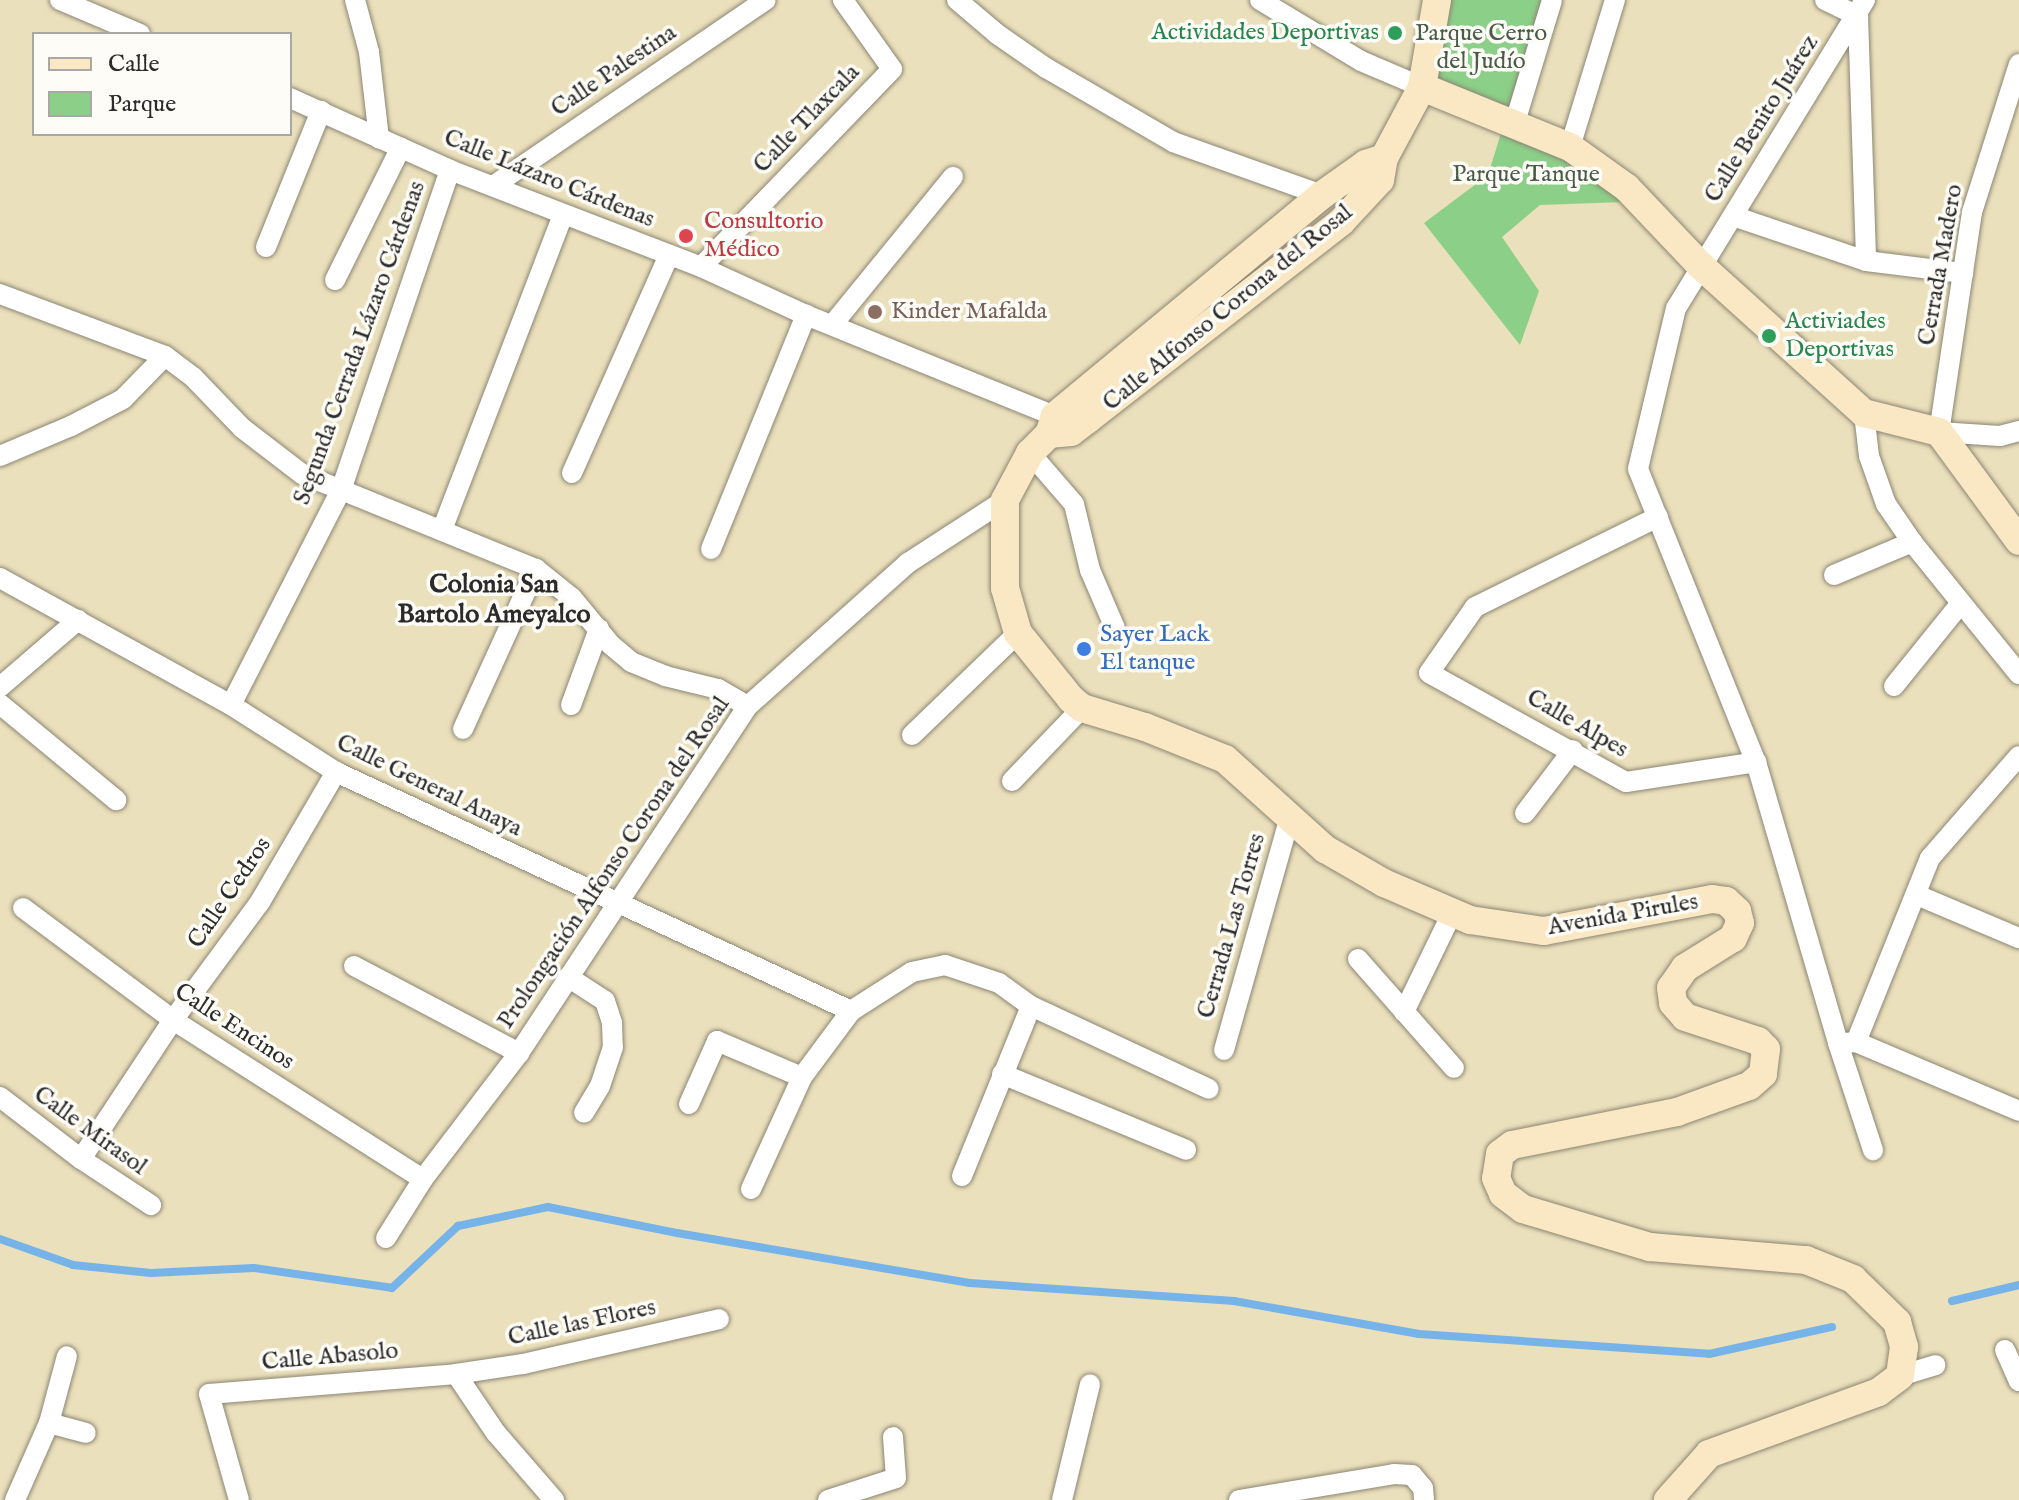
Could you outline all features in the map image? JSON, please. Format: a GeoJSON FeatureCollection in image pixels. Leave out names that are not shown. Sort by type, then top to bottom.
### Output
{"type":"FeatureCollection","features":[{"type":"Feature","properties":{"kind":"street"},"geometry":{"type":"LineString","coordinates":[[60,0],[135,32]]}},
{"type":"Feature","properties":{"kind":"street","name":"Calle Palestina"},"geometry":{"type":"LineString","coordinates":[[493,186],[766,0]]}},
{"type":"Feature","properties":{"kind":"street","name":"Calle Tlaxcala"},"geometry":{"type":"LineString","coordinates":[[701,267],[892,69],[843,0]]}},
{"type":"Feature","properties":{"kind":"street"},"geometry":{"type":"LineString","coordinates":[[957,0],[997,34],[1046,68],[1173,142],[1322,195]]}},
{"type":"Feature","properties":{"kind":"street"},"geometry":{"type":"LineString","coordinates":[[1260,0],[1361,61],[1570,147],[1627,188],[1700,265],[1864,413],[1939,432],[2000,436],[2019,431]]}},
{"type":"Feature","properties":{"kind":"street","name":"Calle Alfonso Corona del Rosal"},"geometry":{"type":"LineString","coordinates":[[1051,434],[1341,222],[1380,180],[1384,158],[1422,87],[1437,0]]}},
{"type":"Feature","properties":{"kind":"street"},"geometry":{"type":"LineString","coordinates":[[1515,122],[1552,0]]}},
{"type":"Feature","properties":{"kind":"street"},"geometry":{"type":"LineString","coordinates":[[1570,147],[1615,0]]}},
{"type":"Feature","properties":{"kind":"street"},"geometry":{"type":"LineString","coordinates":[[1825,0],[1861,8],[1866,261]]}},
{"type":"Feature","properties":{"kind":"street"},"geometry":{"type":"LineString","coordinates":[[361,2],[379,138]]}},
{"type":"Feature","properties":{"kind":"street","name":"Calle Benito Juárez"},"geometry":{"type":"LineString","coordinates":[[1700,265],[1861,8]]}},
{"type":"Feature","properties":{"kind":"street","name":"Cerrada Madero"},"geometry":{"type":"LineString","coordinates":[[1939,432],[1972,212],[2019,64]]}},
{"type":"Feature","properties":{"kind":"street","name":"Calle Lázaro Cárdenas"},"geometry":{"type":"LineString","coordinates":[[292,99],[450,170],[701,267],[806,315],[833,324],[1051,434]]}},
{"type":"Feature","properties":{"kind":"street"},"geometry":{"type":"LineString","coordinates":[[266,247],[321,111]]}},
{"type":"Feature","properties":{"kind":"street"},"geometry":{"type":"LineString","coordinates":[[335,280],[401,147]]}},
{"type":"Feature","properties":{"kind":"street","name":"Calle Alfonso Corona del Rosal"},"geometry":{"type":"LineString","coordinates":[[1005,500],[1051,434],[1322,195],[1366,164],[1384,158]]}},
{"type":"Feature","properties":{"kind":"street","name":"Segunda Cerrada Lázaro Cárdenas"},"geometry":{"type":"LineString","coordinates":[[231,705],[341,490],[397,318],[450,170]]}},
{"type":"Feature","properties":{"kind":"street"},"geometry":{"type":"LineString","coordinates":[[833,324],[953,177]]}},
{"type":"Feature","properties":{"kind":"street"},"geometry":{"type":"LineString","coordinates":[[442,530],[563,215]]}},
{"type":"Feature","properties":{"kind":"street"},"geometry":{"type":"LineString","coordinates":[[1733,216],[1866,261],[1963,273]]}},
{"type":"Feature","properties":{"kind":"street"},"geometry":{"type":"LineString","coordinates":[[572,473],[669,255]]}},
{"type":"Feature","properties":{"kind":"street"},"geometry":{"type":"LineString","coordinates":[[1700,265],[1676,308],[1638,469],[1756,762],[1847,1042],[1873,1150]]}},
{"type":"Feature","properties":{"kind":"street"},"geometry":{"type":"LineString","coordinates":[[0,294],[165,356],[193,377],[242,428],[302,474],[536,569],[572,598],[611,645],[631,662],[665,676],[718,689],[748,706]]}},
{"type":"Feature","properties":{"kind":"street"},"geometry":{"type":"LineString","coordinates":[[711,549],[806,315]]}},
{"type":"Feature","properties":{"kind":"street"},"geometry":{"type":"LineString","coordinates":[[0,456],[12,448],[71,426],[123,399],[165,356]]}},
{"type":"Feature","properties":{"kind":"street"},"geometry":{"type":"LineString","coordinates":[[1864,413],[1869,456],[1886,504],[1912,542],[2019,674]]}},
{"type":"Feature","properties":{"kind":"street"},"geometry":{"type":"LineString","coordinates":[[1939,432],[2019,541]]}},
{"type":"Feature","properties":{"kind":"street"},"geometry":{"type":"LineString","coordinates":[[1051,434],[1074,504],[1090,570],[1115,628]]}},
{"type":"Feature","properties":{"kind":"street","name":"Avenida Pirules"},"geometry":{"type":"LineString","coordinates":[[1005,500],[1005,588],[1018,633],[1079,712],[1145,727],[1225,759],[1325,849],[1384,883],[1452,913],[1498,925],[1544,931],[1712,899],[1726,901],[1737,911],[1740,923],[1733,938],[1685,968],[1671,988],[1673,1003],[1685,1017],[1758,1041],[1766,1049],[1763,1074],[1749,1086],[1677,1112],[1512,1145],[1500,1154],[1496,1178],[1503,1194],[1523,1209],[1650,1247],[1806,1260],[1853,1279],[1897,1322],[1904,1347],[1900,1376]]}},
{"type":"Feature","properties":{"kind":"street","name":"Prolongación Alfonso Corona del Rosal"},"geometry":{"type":"LineString","coordinates":[[386,1238],[423,1179],[519,1053],[748,706],[908,563],[1005,500]]}},
{"type":"Feature","properties":{"kind":"street","name":"Calle Alpes"},"geometry":{"type":"LineString","coordinates":[[1658,517],[1475,607],[1429,673],[1626,782],[1756,762]]}},
{"type":"Feature","properties":{"kind":"street"},"geometry":{"type":"LineString","coordinates":[[1834,575],[1912,542]]}},
{"type":"Feature","properties":{"kind":"street"},"geometry":{"type":"LineString","coordinates":[[463,729],[536,569]]}},
{"type":"Feature","properties":{"kind":"street","name":"Calle General Anaya"},"geometry":{"type":"LineString","coordinates":[[0,578],[231,705],[336,772],[851,1011]]}},
{"type":"Feature","properties":{"kind":"street"},"geometry":{"type":"LineString","coordinates":[[1894,686],[1961,603]]}},
{"type":"Feature","properties":{"kind":"street"},"geometry":{"type":"LineString","coordinates":[[0,687],[78,620]]}},
{"type":"Feature","properties":{"kind":"street"},"geometry":{"type":"LineString","coordinates":[[571,705],[599,629]]}},
{"type":"Feature","properties":{"kind":"street"},"geometry":{"type":"LineString","coordinates":[[912,735],[1018,633]]}},
{"type":"Feature","properties":{"kind":"street"},"geometry":{"type":"LineString","coordinates":[[0,704],[116,800]]}},
{"type":"Feature","properties":{"kind":"street"},"geometry":{"type":"LineString","coordinates":[[1012,781],[1079,712]]}},
{"type":"Feature","properties":{"kind":"street"},"geometry":{"type":"LineString","coordinates":[[1525,813],[1573,750]]}},
{"type":"Feature","properties":{"kind":"street"},"geometry":{"type":"LineString","coordinates":[[1847,1042],[1917,895],[1930,858],[2019,756]]}},
{"type":"Feature","properties":{"kind":"street","name":"Calle Cedros"},"geometry":{"type":"LineString","coordinates":[[81,1159],[173,1020],[260,902],[336,772]]}},
{"type":"Feature","properties":{"kind":"street","name":"Cerrada Las Torres"},"geometry":{"type":"LineString","coordinates":[[1224,1050],[1267,886],[1290,816]]}},
{"type":"Feature","properties":{"kind":"street"},"geometry":{"type":"LineString","coordinates":[[1917,895],[2019,938]]}},
{"type":"Feature","properties":{"kind":"street","name":"Calle Encinos"},"geometry":{"type":"LineString","coordinates":[[23,908],[173,1020],[423,1179]]}},
{"type":"Feature","properties":{"kind":"street"},"geometry":{"type":"LineString","coordinates":[[1404,1012],[1452,913]]}},
{"type":"Feature","properties":{"kind":"street"},"geometry":{"type":"LineString","coordinates":[[1358,959],[1454,1068]]}},
{"type":"Feature","properties":{"kind":"street"},"geometry":{"type":"LineString","coordinates":[[751,1189],[802,1077],[851,1011],[912,972],[945,965],[999,983],[1031,1006],[1209,1089]]}},
{"type":"Feature","properties":{"kind":"street"},"geometry":{"type":"LineString","coordinates":[[354,966],[519,1053]]}},
{"type":"Feature","properties":{"kind":"street"},"geometry":{"type":"LineString","coordinates":[[568,977],[605,1001],[612,1023],[613,1047],[600,1086],[584,1113]]}},
{"type":"Feature","properties":{"kind":"street"},"geometry":{"type":"LineString","coordinates":[[962,1176],[1031,1006]]}},
{"type":"Feature","properties":{"kind":"street"},"geometry":{"type":"LineString","coordinates":[[689,1104],[717,1041],[802,1077]]}},
{"type":"Feature","properties":{"kind":"street"},"geometry":{"type":"LineString","coordinates":[[1847,1042],[2019,1111]]}},
{"type":"Feature","properties":{"kind":"street"},"geometry":{"type":"LineString","coordinates":[[1002,1074],[1186,1150]]}},
{"type":"Feature","properties":{"kind":"street","name":"Calle Mirasol"},"geometry":{"type":"LineString","coordinates":[[0,1097],[81,1159],[151,1205]]}},
{"type":"Feature","properties":{"kind":"street","name":"Calle las Flores"},"geometry":{"type":"LineString","coordinates":[[456,1374],[523,1364],[719,1319]]}},
{"type":"Feature","properties":{"kind":"street"},"geometry":{"type":"LineString","coordinates":[[2004,1350],[2019,1381]]}},
{"type":"Feature","properties":{"kind":"street"},"geometry":{"type":"LineString","coordinates":[[15,1500],[49,1423],[67,1356]]}},
{"type":"Feature","properties":{"kind":"street"},"geometry":{"type":"LineString","coordinates":[[1668,1500],[1709,1454],[1879,1392],[1900,1376],[1935,1365]]}},
{"type":"Feature","properties":{"kind":"street"},"geometry":{"type":"LineString","coordinates":[[456,1374],[496,1433],[554,1500]]}},
{"type":"Feature","properties":{"kind":"street","name":"Calle Abasolo"},"geometry":{"type":"LineString","coordinates":[[239,1500],[209,1394],[456,1374]]}},
{"type":"Feature","properties":{"kind":"street"},"geometry":{"type":"LineString","coordinates":[[1062,1500],[1090,1384]]}},
{"type":"Feature","properties":{"kind":"street"},"geometry":{"type":"LineString","coordinates":[[49,1423],[86,1433]]}},
{"type":"Feature","properties":{"kind":"street"},"geometry":{"type":"LineString","coordinates":[[828,1500],[896,1478],[893,1437]]}},
{"type":"Feature","properties":{"kind":"street"},"geometry":{"type":"LineString","coordinates":[[1239,1500],[1394,1474],[1412,1475],[1424,1494]]}},
{"type":"Feature","properties":{"kind":"green space","name":"Parque Cerro del Judío"},"geometry":{"type":"Polygon","coordinates":[[[1444,0],[1543,0],[1509,113],[1430,81],[1444,0]]]}},
{"type":"Feature","properties":{"kind":"green space","name":"Parque Tanque"},"geometry":{"type":"Polygon","coordinates":[[[1502,130],[1560,153],[1624,202],[1540,205],[1502,237],[1539,291],[1520,345],[1424,223],[1488,175],[1502,130]]]}},
{"type":"Feature","properties":{"kind":"waterway"},"geometry":{"type":"LineString","coordinates":[[0,1239],[73,1265],[151,1273],[254,1268],[392,1288],[458,1226],[548,1207],[677,1233],[970,1283],[1234,1301],[1419,1334],[1709,1354],[1832,1327]]}},
{"type":"Feature","properties":{"kind":"waterway"},"geometry":{"type":"LineString","coordinates":[[1952,1301],[2019,1285]]}},
{"type":"Feature","properties":{"kind":"place","name":"Actividades Deportivas"},"geometry":{"type":"Point","coordinates":[1395,33]}},
{"type":"Feature","properties":{"kind":"place","name":"Consultorio Médico"},"geometry":{"type":"Point","coordinates":[686,236]}},
{"type":"Feature","properties":{"kind":"place","name":"Kinder Mafalda"},"geometry":{"type":"Point","coordinates":[875,312]}},
{"type":"Feature","properties":{"kind":"place","name":"Activiades Deportivas"},"geometry":{"type":"Point","coordinates":[1769,336]}},
{"type":"Feature","properties":{"kind":"place","name":"Sayer Lack El tanque"},"geometry":{"type":"Point","coordinates":[1084,649]}},
{"type":"Feature","properties":{"kind":"district","name":"Colonia San Bartolo Ameyalco"},"geometry":{"type":"Point","coordinates":[494,600]}}]}
